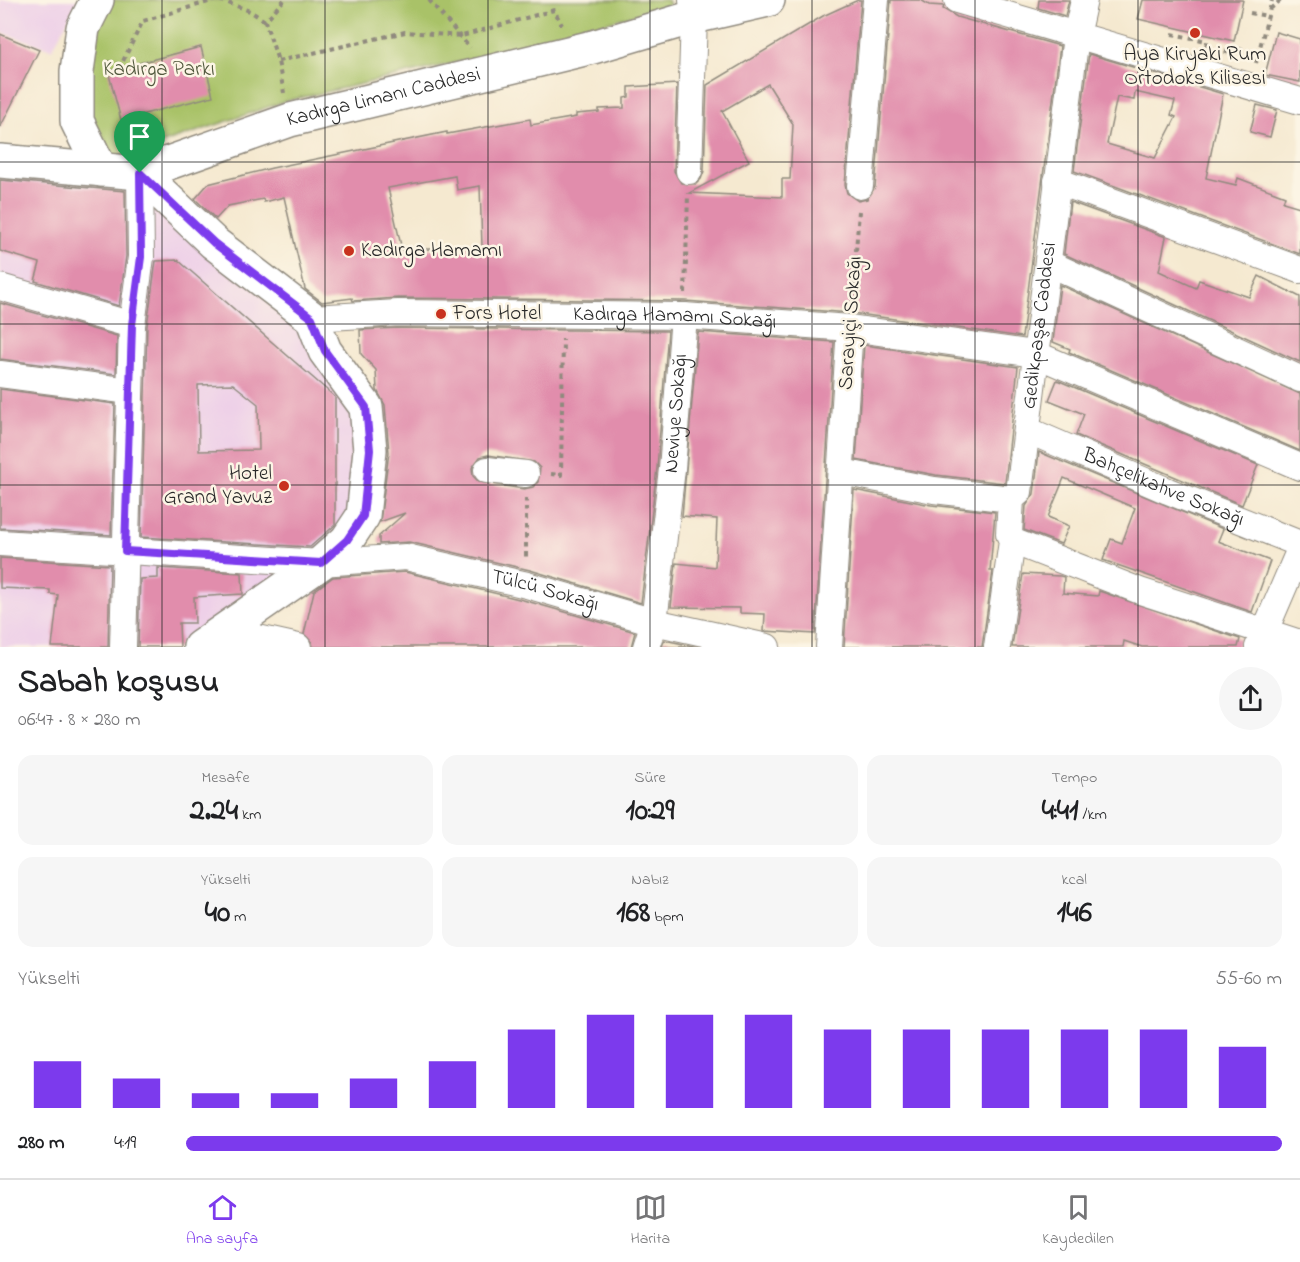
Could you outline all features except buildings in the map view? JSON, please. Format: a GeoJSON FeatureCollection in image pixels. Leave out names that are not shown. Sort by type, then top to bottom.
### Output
{"type":"FeatureCollection","features":[{"type":"Feature","properties":{"kind":"main road"},"geometry":{"type":"LineString","coordinates":[[97,0],[83,28],[79,55],[76,121],[102,170]]}},
{"type":"Feature","properties":{"kind":"main road","name":"Kadırga Limanı Caddesi"},"geometry":{"type":"LineString","coordinates":[[0,161],[140,173],[290,120],[593,47],[693,8],[768,0]]}},
{"type":"Feature","properties":{"kind":"main road"},"geometry":{"type":"LineString","coordinates":[[140,173],[214,243],[312,318],[325,351],[366,407],[370,450],[363,516],[347,540],[321,563],[218,642]]}},
{"type":"Feature","properties":{"kind":"street"},"geometry":{"type":"LineString","coordinates":[[860,186],[876,0]]}},
{"type":"Feature","properties":{"kind":"street"},"geometry":{"type":"LineString","coordinates":[[957,0],[1300,101]]}},
{"type":"Feature","properties":{"kind":"street","name":"Gedikpaşa Caddesi"},"geometry":{"type":"LineString","coordinates":[[997,647],[1012,541],[1009,534],[1011,500],[1019,492],[1057,181],[1076,36],[1083,0]]}},
{"type":"Feature","properties":{"kind":"street"},"geometry":{"type":"LineString","coordinates":[[689,171],[693,8]]}},
{"type":"Feature","properties":{"kind":"street"},"geometry":{"type":"LineString","coordinates":[[123,647],[132,325],[141,257],[140,173]]}},
{"type":"Feature","properties":{"kind":"street"},"geometry":{"type":"LineString","coordinates":[[1057,181],[1300,270]]}},
{"type":"Feature","properties":{"kind":"street"},"geometry":{"type":"LineString","coordinates":[[1047,263],[1300,379]]}},
{"type":"Feature","properties":{"kind":"street"},"geometry":{"type":"LineString","coordinates":[[0,287],[132,325]]}},
{"type":"Feature","properties":{"kind":"street","name":"Kadırga Hamamı Sokağı"},"geometry":{"type":"LineString","coordinates":[[312,318],[398,313],[684,316],[850,328],[1035,354],[1300,467]]}},
{"type":"Feature","properties":{"kind":"street","name":"Neviye Sokağı"},"geometry":{"type":"LineString","coordinates":[[646,647],[654,622],[672,469],[684,316]]}},
{"type":"Feature","properties":{"kind":"street","name":"Sarayiçi Sokağı"},"geometry":{"type":"LineString","coordinates":[[829,647],[850,328]]}},
{"type":"Feature","properties":{"kind":"street"},"geometry":{"type":"LineString","coordinates":[[0,374],[130,392]]}},
{"type":"Feature","properties":{"kind":"street","name":"Bahçelikahve Sokağı"},"geometry":{"type":"LineString","coordinates":[[1027,430],[1168,491],[1300,544]]}},
{"type":"Feature","properties":{"kind":"street"},"geometry":{"type":"LineString","coordinates":[[488,470],[526,474]]}},
{"type":"Feature","properties":{"kind":"street"},"geometry":{"type":"LineString","coordinates":[[842,472],[934,490],[1011,500]]}},
{"type":"Feature","properties":{"kind":"street"},"geometry":{"type":"LineString","coordinates":[[1012,541],[1262,639],[1300,643]]}},
{"type":"Feature","properties":{"kind":"street","name":"Tülcü Sokağı"},"geometry":{"type":"LineString","coordinates":[[0,543],[321,563],[406,557],[526,585],[654,622],[767,647]]}},
{"type":"Feature","properties":{"kind":"street"},"geometry":{"type":"LineString","coordinates":[[1262,639],[1300,549]]}},
{"type":"Feature","properties":{"kind":"street"},"geometry":{"type":"LineString","coordinates":[[218,642],[298,647]]}},
{"type":"Feature","properties":{"kind":"path"},"geometry":{"type":"LineString","coordinates":[[79,55],[121,65],[143,21],[215,0]]}},
{"type":"Feature","properties":{"kind":"path"},"geometry":{"type":"LineString","coordinates":[[220,0],[250,11],[265,21],[278,61],[290,120]]}},
{"type":"Feature","properties":{"kind":"path"},"geometry":{"type":"LineString","coordinates":[[265,21],[284,0]]}},
{"type":"Feature","properties":{"kind":"path"},"geometry":{"type":"LineString","coordinates":[[429,0],[462,36],[488,73]]}},
{"type":"Feature","properties":{"kind":"path"},"geometry":{"type":"LineString","coordinates":[[1257,57],[1272,0]]}},
{"type":"Feature","properties":{"kind":"path"},"geometry":{"type":"LineString","coordinates":[[1270,9],[1281,0]]}},
{"type":"Feature","properties":{"kind":"path"},"geometry":{"type":"LineString","coordinates":[[278,61],[405,33],[462,36],[554,10],[566,32]]}},
{"type":"Feature","properties":{"kind":"path"},"geometry":{"type":"LineString","coordinates":[[1250,14],[1268,16]]}},
{"type":"Feature","properties":{"kind":"path"},"geometry":{"type":"LineString","coordinates":[[684,316],[689,171]]}},
{"type":"Feature","properties":{"kind":"path","name":"Sarayiçi Sokağı"},"geometry":{"type":"LineString","coordinates":[[850,328],[860,186]]}},
{"type":"Feature","properties":{"kind":"path"},"geometry":{"type":"LineString","coordinates":[[526,585],[526,474],[561,475],[563,315]]}},
{"type":"Feature","properties":{"kind":"shaded area"},"geometry":{"type":"Polygon","coordinates":[[[0,0],[79,0],[52,49],[0,32],[0,0]]]}},
{"type":"Feature","properties":{"kind":"shaded area"},"geometry":{"type":"Polygon","coordinates":[[[0,170],[131,183],[302,328],[356,409],[354,508],[322,548],[175,647],[0,647],[0,170]]]}},
{"type":"Feature","properties":{"kind":"green space","name":"Kadırga Parkı"},"geometry":{"type":"Polygon","coordinates":[[[112,0],[668,0],[670,5],[477,58],[286,101],[113,160],[89,131],[88,47],[112,0]]]}},
{"type":"Feature","properties":{"kind":"place","name":"Aya Kiryaki Rum Ortodoks Kilisesi"},"geometry":{"type":"Point","coordinates":[1195,33]}},
{"type":"Feature","properties":{"kind":"place","name":"Kadırga Hamamı"},"geometry":{"type":"Point","coordinates":[349,251]}},
{"type":"Feature","properties":{"kind":"place","name":"Fors Hotel"},"geometry":{"type":"Point","coordinates":[441,314]}},
{"type":"Feature","properties":{"kind":"place","name":"Hotel Grand Yavuz"},"geometry":{"type":"Point","coordinates":[284,486]}},
{"type":"Feature","properties":{"kind":"route"},"geometry":{"type":"LineString","coordinates":[[140,173],[214,243],[312,318],[325,351],[366,407],[370,450],[363,516],[347,540],[321,563],[125,551],[132,325],[141,257],[140,173]]}}]}
